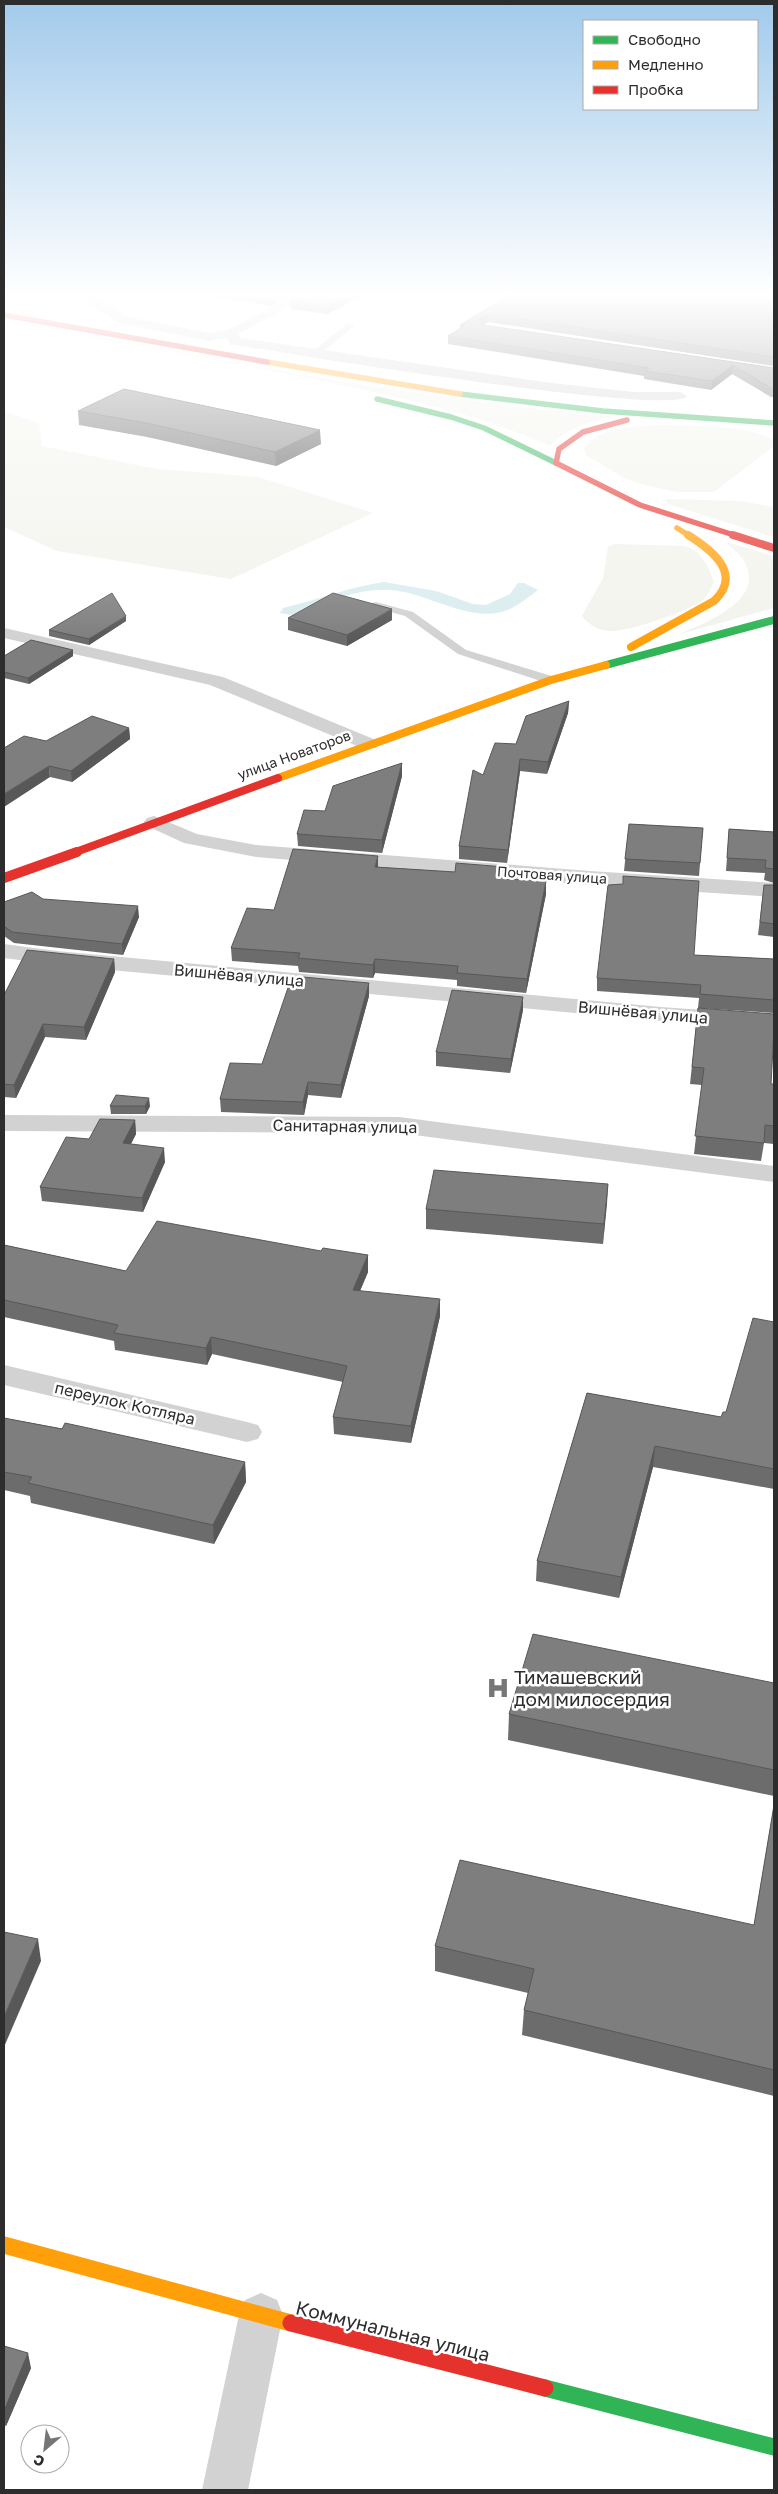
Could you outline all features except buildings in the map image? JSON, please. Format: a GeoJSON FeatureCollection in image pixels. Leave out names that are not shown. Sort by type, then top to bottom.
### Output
{"type":"FeatureCollection","features":[{"type":"Feature","properties":{"kind":"main road"},"geometry":{"type":"LineString","coordinates":[[411,408],[484,428],[640,505],[715,553],[724,568],[724,589],[714,601],[596,667]]}},
{"type":"Feature","properties":{"kind":"main road"},"geometry":{"type":"LineString","coordinates":[[589,408],[774,424]]}},
{"type":"Feature","properties":{"kind":"main road"},"geometry":{"type":"LineString","coordinates":[[556,463],[559,449],[567,442],[583,432],[612,422],[631,419],[716,418]]}},
{"type":"Feature","properties":{"kind":"main road"},"geometry":{"type":"LineString","coordinates":[[640,505],[774,548]]}},
{"type":"Feature","properties":{"kind":"main road"},"geometry":{"type":"LineString","coordinates":[[596,667],[774,620]]}},
{"type":"Feature","properties":{"kind":"main road","name":"улица Новаторов"},"geometry":{"type":"LineString","coordinates":[[4,878],[369,744],[551,680],[596,667]]}},
{"type":"Feature","properties":{"kind":"main road","name":"Коммунальная улица"},"geometry":{"type":"LineString","coordinates":[[4,2245],[261,2315],[774,2447]]}},
{"type":"Feature","properties":{"kind":"street"},"geometry":{"type":"LineString","coordinates":[[4,633],[216,681],[369,744]]}},
{"type":"Feature","properties":{"kind":"street","name":"Почтовая улица"},"geometry":{"type":"LineString","coordinates":[[154,822],[192,839],[256,851],[590,878],[774,890]]}},
{"type":"Feature","properties":{"kind":"street","name":"Вишнёвая улица"},"geometry":{"type":"LineString","coordinates":[[4,951],[67,959],[651,1013],[774,1022]]}},
{"type":"Feature","properties":{"kind":"street","name":"Санитарная улица"},"geometry":{"type":"LineString","coordinates":[[4,1123],[399,1125],[774,1174]]}},
{"type":"Feature","properties":{"kind":"street","name":"переулок Котляра"},"geometry":{"type":"LineString","coordinates":[[4,1375],[247,1432]]}},
{"type":"Feature","properties":{"kind":"street"},"geometry":{"type":"LineString","coordinates":[[225,2490],[261,2315]]}},
{"type":"Feature","properties":{"kind":"lane"},"geometry":{"type":"LineString","coordinates":[[376,605],[409,614],[462,652],[551,680]]}},
{"type":"Feature","properties":{"kind":"shaded area"},"geometry":{"type":"Polygon","coordinates":[[[440,408],[535,408],[617,417],[580,426],[557,439],[550,446],[522,434],[440,408]]]}},
{"type":"Feature","properties":{"kind":"shaded area"},"geometry":{"type":"Polygon","coordinates":[[[4,411],[39,423],[42,446],[158,469],[258,477],[373,513],[231,579],[57,551],[4,527],[4,411]]]}},
{"type":"Feature","properties":{"kind":"shaded area"},"geometry":{"type":"Polygon","coordinates":[[[657,425],[734,428],[763,435],[774,440],[774,446],[714,492],[677,492],[640,484],[624,478],[586,455],[584,449],[590,441],[607,432],[627,427],[657,425]]]}},
{"type":"Feature","properties":{"kind":"shaded area"},"geometry":{"type":"Polygon","coordinates":[[[667,499],[740,501],[774,507],[774,537],[668,504],[665,501],[667,499]]]}},
{"type":"Feature","properties":{"kind":"shaded area"},"geometry":{"type":"Polygon","coordinates":[[[726,542],[774,556],[774,608],[680,634],[705,623],[731,607],[748,586],[749,573],[743,559],[726,542]]]}},
{"type":"Feature","properties":{"kind":"shaded area"},"geometry":{"type":"Polygon","coordinates":[[[614,544],[685,546],[691,548],[707,565],[714,582],[704,599],[687,609],[631,628],[612,631],[599,629],[588,623],[582,616],[603,578],[608,547],[614,544]]]}},
{"type":"Feature","properties":{"kind":"shaded area"},"geometry":{"type":"Polygon","coordinates":[[[384,582],[436,591],[473,604],[486,605],[510,594],[518,583],[524,583],[538,590],[512,608],[497,613],[482,614],[452,607],[406,592],[379,590],[341,597],[292,615],[280,613],[283,608],[358,587],[384,582]]]}},
{"type":"Feature","properties":{"kind":"traffic: fast"},"geometry":{"type":"LineString","coordinates":[[416,408],[484,428],[556,463]]}},
{"type":"Feature","properties":{"kind":"traffic: fast"},"geometry":{"type":"LineString","coordinates":[[581,408],[774,423]]}},
{"type":"Feature","properties":{"kind":"traffic: fast"},"geometry":{"type":"LineString","coordinates":[[606,665],[774,620]]}},
{"type":"Feature","properties":{"kind":"traffic: fast"},"geometry":{"type":"LineString","coordinates":[[545,2388],[774,2447]]}},
{"type":"Feature","properties":{"kind":"traffic: slow"},"geometry":{"type":"LineString","coordinates":[[631,647],[714,601],[723,591],[726,578],[724,568],[719,560],[703,545],[677,528]]}},
{"type":"Feature","properties":{"kind":"traffic: slow"},"geometry":{"type":"LineString","coordinates":[[278,778],[551,680],[606,665]]}},
{"type":"Feature","properties":{"kind":"traffic: slow"},"geometry":{"type":"LineString","coordinates":[[4,2245],[291,2323]]}},
{"type":"Feature","properties":{"kind":"traffic: jam"},"geometry":{"type":"LineString","coordinates":[[627,420],[583,432],[559,449],[556,463],[640,505],[774,548]]}},
{"type":"Feature","properties":{"kind":"traffic: jam"},"geometry":{"type":"LineString","coordinates":[[4,878],[278,778]]}},
{"type":"Feature","properties":{"kind":"traffic: jam"},"geometry":{"type":"LineString","coordinates":[[291,2323],[545,2388]]}},
{"type":"Feature","properties":{"kind":"place","name":"Тимашевский дом милосердия"},"geometry":{"type":"Point","coordinates":[498,1688]}}]}
